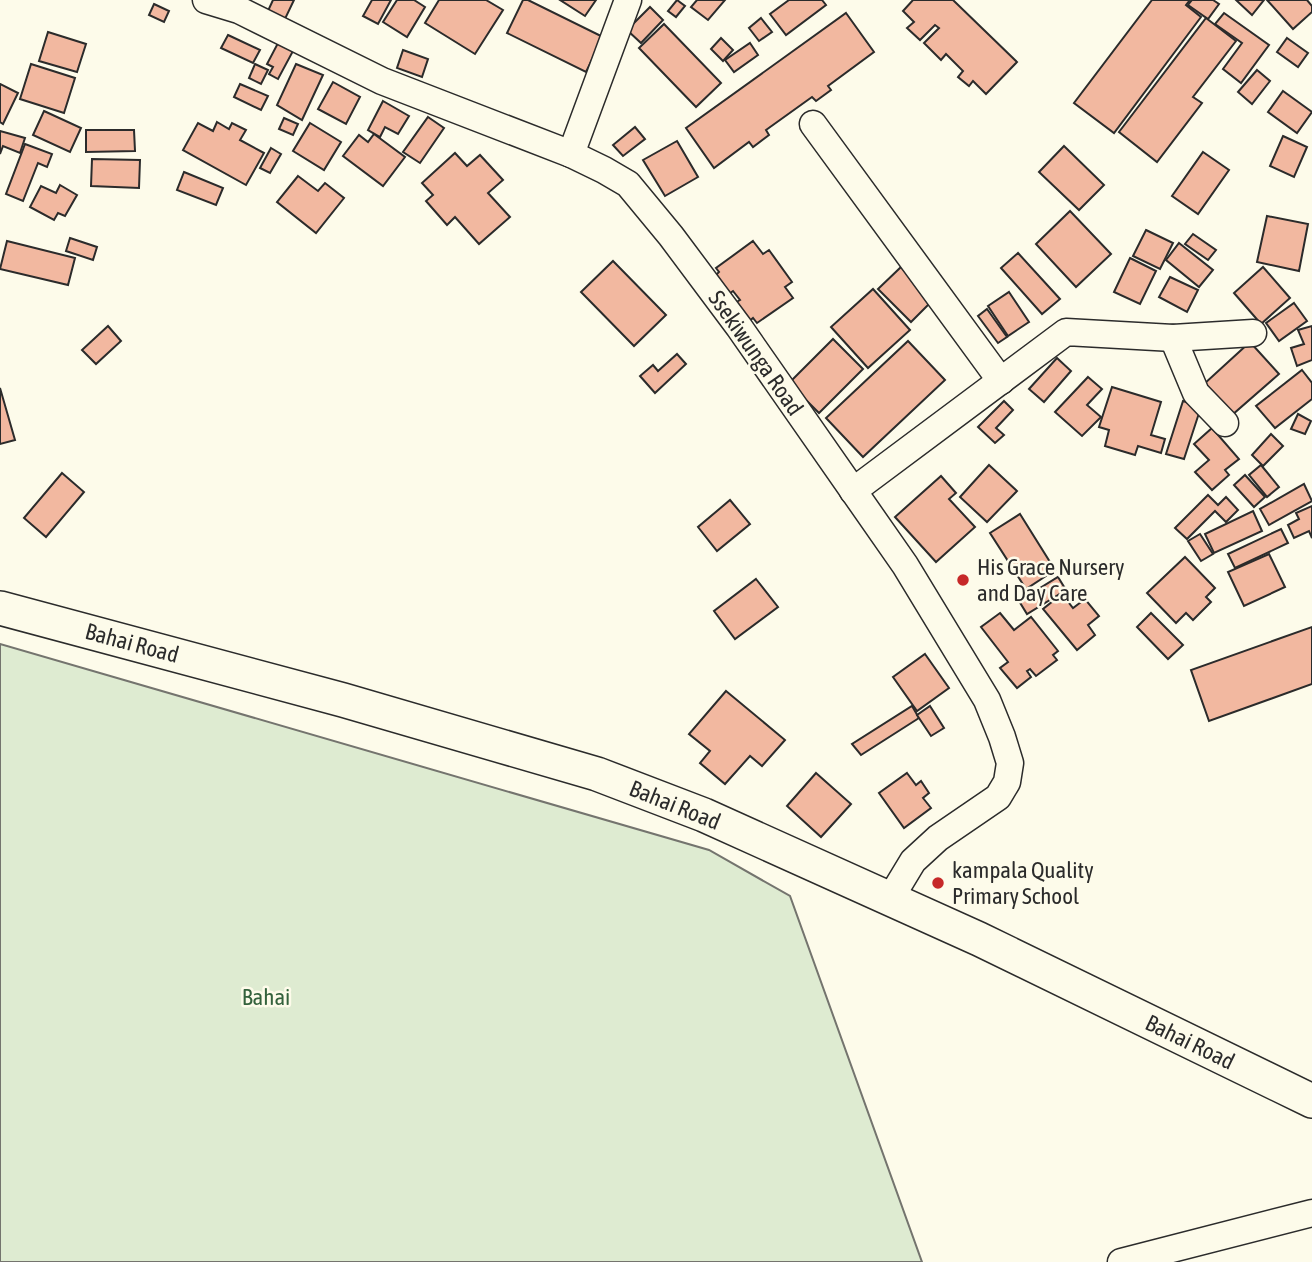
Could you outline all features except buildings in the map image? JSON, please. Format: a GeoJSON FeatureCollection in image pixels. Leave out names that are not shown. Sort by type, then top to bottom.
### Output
{"type":"FeatureCollection","features":[{"type":"Feature","properties":{"kind":"street","name":"Ssekiwunga Road"},"geometry":{"type":"LineString","coordinates":[[206,0],[239,10],[382,81],[571,154],[628,184],[644,202],[739,327],[905,565],[986,700],[1010,762],[1007,782],[998,797],[938,838],[913,861],[890,900]]}},
{"type":"Feature","properties":{"kind":"street"},"geometry":{"type":"LineString","coordinates":[[571,154],[628,0]]}},
{"type":"Feature","properties":{"kind":"street"},"geometry":{"type":"LineString","coordinates":[[813,124],[1001,381]]}},
{"type":"Feature","properties":{"kind":"street"},"geometry":{"type":"LineString","coordinates":[[853,492],[1066,332],[1173,338],[1253,332]]}},
{"type":"Feature","properties":{"kind":"street"},"geometry":{"type":"LineString","coordinates":[[1173,338],[1196,393],[1225,423]]}},
{"type":"Feature","properties":{"kind":"street","name":"Bahai Road"},"geometry":{"type":"LineString","coordinates":[[0,608],[343,700],[597,774],[704,815],[979,939],[1312,1101]]}},
{"type":"Feature","properties":{"kind":"street"},"geometry":{"type":"LineString","coordinates":[[1121,1262],[1312,1213]]}},
{"type":"Feature","properties":{"kind":"green space","name":"Bahai"},"geometry":{"type":"Polygon","coordinates":[[[0,644],[709,850],[790,896],[922,1262],[0,1262],[0,644]]]}},
{"type":"Feature","properties":{"kind":"place","name":"His Grace Nursery and Day Care"},"geometry":{"type":"Point","coordinates":[963,580]}},
{"type":"Feature","properties":{"kind":"place","name":"kampala Quality Primary School"},"geometry":{"type":"Point","coordinates":[938,883]}}]}
